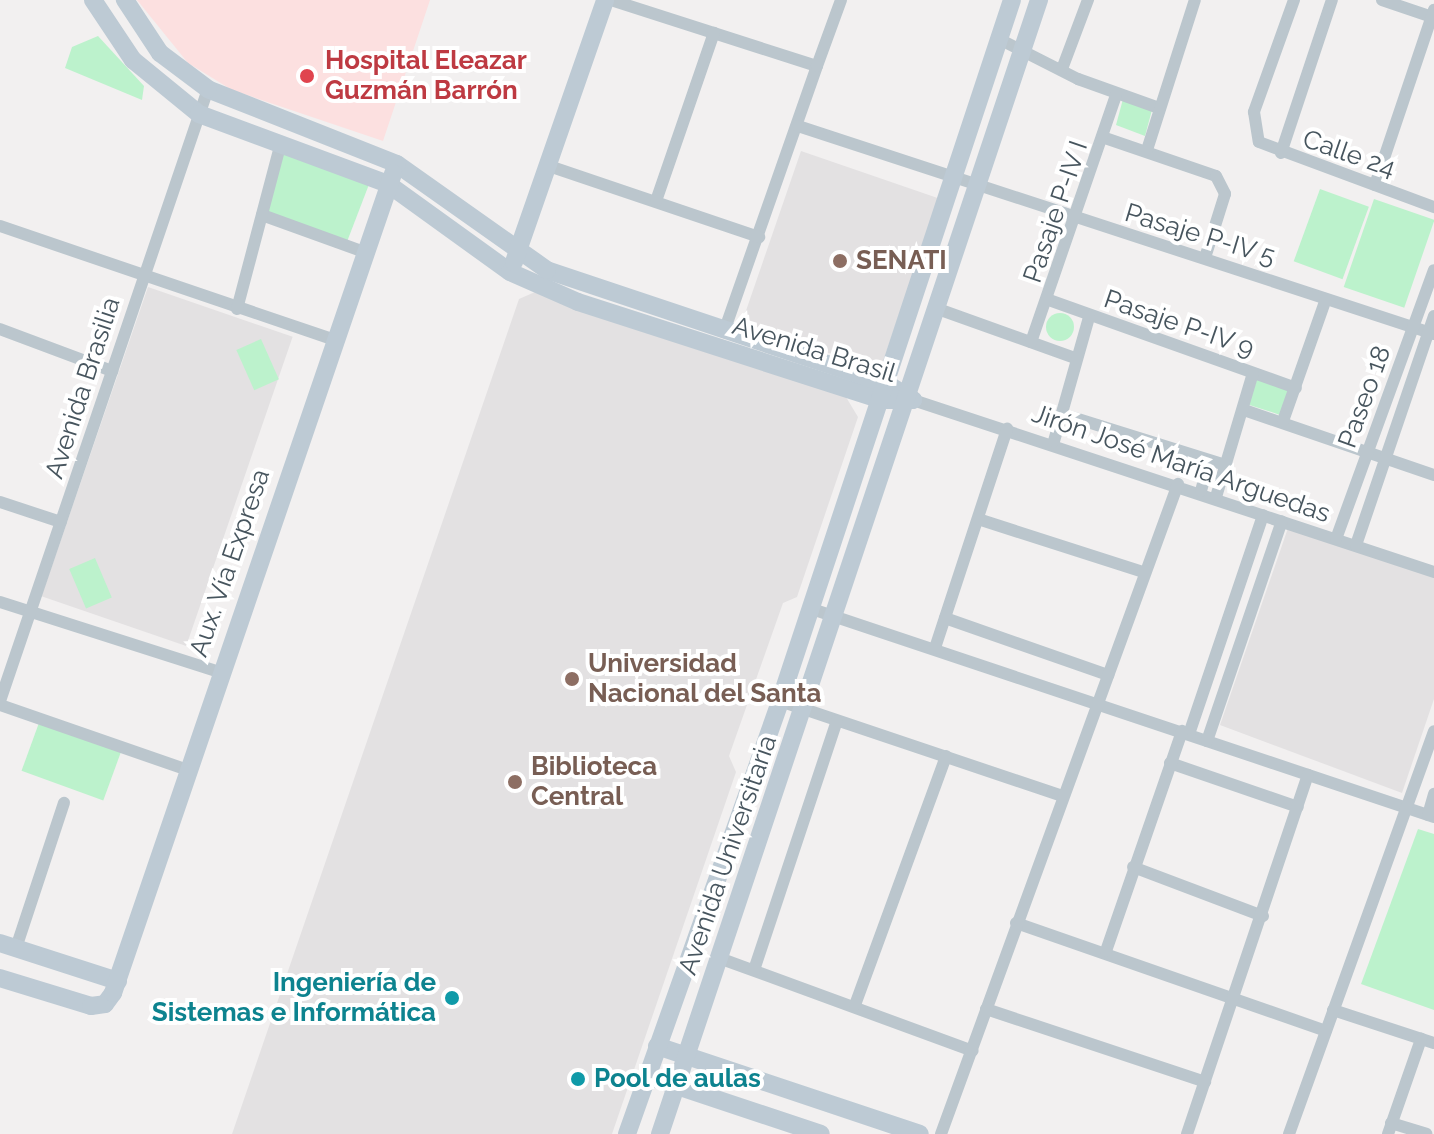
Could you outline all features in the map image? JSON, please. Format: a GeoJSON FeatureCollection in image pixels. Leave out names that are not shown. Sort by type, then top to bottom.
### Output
{"type":"FeatureCollection","features":[{"type":"Feature","properties":{"kind":"main road","name":"Avenida Brasil"},"geometry":{"type":"LineString","coordinates":[[93,0],[104,22],[133,60],[199,114],[388,184],[510,272],[578,302],[909,399]]}},
{"type":"Feature","properties":{"kind":"main road"},"geometry":{"type":"LineString","coordinates":[[510,272],[608,0]]}},
{"type":"Feature","properties":{"kind":"main road","name":"Avenida Universitaria"},"geometry":{"type":"LineString","coordinates":[[627,1134],[812,609],[1012,0]]}},
{"type":"Feature","properties":{"kind":"main road","name":"Avenida Universitaria"},"geometry":{"type":"LineString","coordinates":[[660,1134],[909,399],[1039,0]]}},
{"type":"Feature","properties":{"kind":"main road","name":"Avenida Brasil"},"geometry":{"type":"LineString","coordinates":[[126,3],[160,53],[208,89],[397,164],[519,252],[585,286],[724,332],[885,392]]}},
{"type":"Feature","properties":{"kind":"main road"},"geometry":{"type":"LineString","coordinates":[[104,22],[126,3]]}},
{"type":"Feature","properties":{"kind":"main road","name":"Aux. Vía Expresa"},"geometry":{"type":"LineString","coordinates":[[118,981],[220,672],[397,164]]}},
{"type":"Feature","properties":{"kind":"main road"},"geometry":{"type":"LineString","coordinates":[[0,978],[91,1006],[105,1004],[118,981],[8,946]]}},
{"type":"Feature","properties":{"kind":"main road"},"geometry":{"type":"LineString","coordinates":[[657,1046],[920,1134]]}},
{"type":"Feature","properties":{"kind":"main road"},"geometry":{"type":"LineString","coordinates":[[647,1076],[821,1134]]}},
{"type":"Feature","properties":{"kind":"street"},"geometry":{"type":"LineString","coordinates":[[608,0],[817,66]]}},
{"type":"Feature","properties":{"kind":"street"},"geometry":{"type":"LineString","coordinates":[[724,332],[841,0]]}},
{"type":"Feature","properties":{"kind":"street"},"geometry":{"type":"LineString","coordinates":[[1062,69],[1088,0]]}},
{"type":"Feature","properties":{"kind":"street"},"geometry":{"type":"LineString","coordinates":[[1147,150],[1195,0]]}},
{"type":"Feature","properties":{"kind":"street","name":"Calle 24"},"geometry":{"type":"LineString","coordinates":[[1294,0],[1254,112],[1256,135],[1281,153],[1434,207]]}},
{"type":"Feature","properties":{"kind":"street"},"geometry":{"type":"LineString","coordinates":[[1281,153],[1332,0]]}},
{"type":"Feature","properties":{"kind":"street"},"geometry":{"type":"LineString","coordinates":[[1375,185],[1433,14],[1389,1]]}},
{"type":"Feature","properties":{"kind":"street"},"geometry":{"type":"LineString","coordinates":[[656,201],[714,33]]}},
{"type":"Feature","properties":{"kind":"street"},"geometry":{"type":"LineString","coordinates":[[999,39],[1023,47],[1116,95],[1159,108]]}},
{"type":"Feature","properties":{"kind":"street","name":"Avenida Brasilia"},"geometry":{"type":"LineString","coordinates":[[0,703],[26,611],[61,522],[208,89]]}},
{"type":"Feature","properties":{"kind":"street","name":"Pasaje P-IV I"},"geometry":{"type":"LineString","coordinates":[[1031,342],[1078,221],[1116,95]]}},
{"type":"Feature","properties":{"kind":"street","name":"Pasaje P-IV 5"},"geometry":{"type":"LineString","coordinates":[[798,126],[1078,221],[1205,258],[1431,333]]}},
{"type":"Feature","properties":{"kind":"street"},"geometry":{"type":"LineString","coordinates":[[1105,138],[1207,170],[1225,194],[1205,258]]}},
{"type":"Feature","properties":{"kind":"street"},"geometry":{"type":"LineString","coordinates":[[237,309],[281,143]]}},
{"type":"Feature","properties":{"kind":"street"},"geometry":{"type":"LineString","coordinates":[[549,166],[759,237]]}},
{"type":"Feature","properties":{"kind":"street"},"geometry":{"type":"LineString","coordinates":[[262,215],[364,252]]}},
{"type":"Feature","properties":{"kind":"street"},"geometry":{"type":"LineString","coordinates":[[0,226],[334,340]]}},
{"type":"Feature","properties":{"kind":"street","name":"Paseo 18"},"geometry":{"type":"LineString","coordinates":[[1336,539],[1434,270]]}},
{"type":"Feature","properties":{"kind":"street"},"geometry":{"type":"LineString","coordinates":[[1283,421],[1326,299]]}},
{"type":"Feature","properties":{"kind":"street","name":"Pasaje P-IV 9"},"geometry":{"type":"LineString","coordinates":[[1049,300],[1089,317],[1296,388]]}},
{"type":"Feature","properties":{"kind":"street"},"geometry":{"type":"LineString","coordinates":[[938,309],[1075,358]]}},
{"type":"Feature","properties":{"kind":"street","name":"Paseo 18"},"geometry":{"type":"LineString","coordinates":[[1356,545],[1383,457],[1431,333],[1434,316]]}},
{"type":"Feature","properties":{"kind":"street"},"geometry":{"type":"LineString","coordinates":[[1054,441],[1089,317]]}},
{"type":"Feature","properties":{"kind":"street"},"geometry":{"type":"LineString","coordinates":[[0,329],[112,371]]}},
{"type":"Feature","properties":{"kind":"street"},"geometry":{"type":"LineString","coordinates":[[1216,497],[1253,373]]}},
{"type":"Feature","properties":{"kind":"street","name":"Jirón José María Arguedas"},"geometry":{"type":"LineString","coordinates":[[909,399],[1054,441],[1434,572]]}},
{"type":"Feature","properties":{"kind":"street"},"geometry":{"type":"LineString","coordinates":[[1244,410],[1434,475]]}},
{"type":"Feature","properties":{"kind":"street"},"geometry":{"type":"LineString","coordinates":[[1062,414],[1226,465]]}},
{"type":"Feature","properties":{"kind":"street"},"geometry":{"type":"LineString","coordinates":[[935,648],[1007,429]]}},
{"type":"Feature","properties":{"kind":"street"},"geometry":{"type":"LineString","coordinates":[[1201,491],[1209,461]]}},
{"type":"Feature","properties":{"kind":"street"},"geometry":{"type":"LineString","coordinates":[[941,1134],[1143,572],[1178,484]]}},
{"type":"Feature","properties":{"kind":"street"},"geometry":{"type":"LineString","coordinates":[[0,502],[61,522]]}},
{"type":"Feature","properties":{"kind":"street"},"geometry":{"type":"LineString","coordinates":[[1106,951],[1170,763],[1185,732],[1263,515]]}},
{"type":"Feature","properties":{"kind":"street"},"geometry":{"type":"LineString","coordinates":[[978,519],[1143,572]]}},
{"type":"Feature","properties":{"kind":"street"},"geometry":{"type":"LineString","coordinates":[[1207,741],[1282,521]]}},
{"type":"Feature","properties":{"kind":"street"},"geometry":{"type":"LineString","coordinates":[[0,602],[220,672]]}},
{"type":"Feature","properties":{"kind":"street"},"geometry":{"type":"LineString","coordinates":[[812,609],[1431,816],[1434,794]]}},
{"type":"Feature","properties":{"kind":"street"},"geometry":{"type":"LineString","coordinates":[[945,618],[1108,675]]}},
{"type":"Feature","properties":{"kind":"street"},"geometry":{"type":"LineString","coordinates":[[780,701],[1062,796]]}},
{"type":"Feature","properties":{"kind":"street"},"geometry":{"type":"LineString","coordinates":[[0,703],[188,770]]}},
{"type":"Feature","properties":{"kind":"street"},"geometry":{"type":"LineString","coordinates":[[754,970],[837,721]]}},
{"type":"Feature","properties":{"kind":"street"},"geometry":{"type":"LineString","coordinates":[[1289,1134],[1409,809],[1434,731]]}},
{"type":"Feature","properties":{"kind":"street"},"geometry":{"type":"LineString","coordinates":[[855,1005],[946,756]]}},
{"type":"Feature","properties":{"kind":"street"},"geometry":{"type":"LineString","coordinates":[[1170,763],[1298,807]]}},
{"type":"Feature","properties":{"kind":"street"},"geometry":{"type":"LineString","coordinates":[[1187,1134],[1308,775]]}},
{"type":"Feature","properties":{"kind":"street"},"geometry":{"type":"LineString","coordinates":[[8,946],[64,803]]}},
{"type":"Feature","properties":{"kind":"street"},"geometry":{"type":"LineString","coordinates":[[1133,867],[1263,916]]}},
{"type":"Feature","properties":{"kind":"street"},"geometry":{"type":"LineString","coordinates":[[1016,923],[1106,951],[1326,1031]]}},
{"type":"Feature","properties":{"kind":"street"},"geometry":{"type":"LineString","coordinates":[[719,958],[855,1005],[973,1051]]}},
{"type":"Feature","properties":{"kind":"street"},"geometry":{"type":"LineString","coordinates":[[986,1009],[1205,1082]]}},
{"type":"Feature","properties":{"kind":"street"},"geometry":{"type":"LineString","coordinates":[[1333,1010],[1428,1041],[1390,1128],[1426,1134]]}},
{"type":"Feature","properties":{"kind":"shaded area","name":"Hospital Eleazar Guzmán Barrón"},"geometry":{"type":"Polygon","coordinates":[[[137,0],[430,0],[383,141],[232,90],[188,63],[137,0]]]}},
{"type":"Feature","properties":{"kind":"shaded area","name":"SENATI"},"geometry":{"type":"Polygon","coordinates":[[[801,151],[939,199],[880,371],[742,323],[801,151]]]}},
{"type":"Feature","properties":{"kind":"shaded area"},"geometry":{"type":"Polygon","coordinates":[[[148,287],[293,337],[186,646],[42,596],[148,287]]]}},
{"type":"Feature","properties":{"kind":"shaded area","name":"Universidad Nacional del Santa"},"geometry":{"type":"Polygon","coordinates":[[[535,292],[846,397],[858,417],[797,597],[783,603],[729,756],[736,772],[612,1134],[232,1134],[519,299],[535,292]]]}},
{"type":"Feature","properties":{"kind":"shaded area"},"geometry":{"type":"Polygon","coordinates":[[[1288,528],[1434,576],[1434,699],[1402,793],[1220,725],[1288,528]]]}},
{"type":"Feature","properties":{"kind":"green space"},"geometry":{"type":"Polygon","coordinates":[[[98,36],[144,86],[142,100],[65,68],[72,47],[98,36]]]}},
{"type":"Feature","properties":{"kind":"green space"},"geometry":{"type":"Polygon","coordinates":[[[1123,99],[1152,110],[1145,136],[1116,125],[1123,99]]]}},
{"type":"Feature","properties":{"kind":"green space"},"geometry":{"type":"Polygon","coordinates":[[[283,149],[370,182],[347,243],[260,210],[283,149]]]}},
{"type":"Feature","properties":{"kind":"green space"},"geometry":{"type":"Polygon","coordinates":[[[1320,189],[1369,207],[1343,279],[1294,261],[1320,189]]]}},
{"type":"Feature","properties":{"kind":"green space"},"geometry":{"type":"Polygon","coordinates":[[[1374,199],[1434,220],[1404,308],[1344,287],[1374,199]]]}},
{"type":"Feature","properties":{"kind":"green space"},"geometry":{"type":"Polygon","coordinates":[[[1060,313],[1070,317],[1074,327],[1070,337],[1060,341],[1050,337],[1046,327],[1050,317],[1060,313]]]}},
{"type":"Feature","properties":{"kind":"green space"},"geometry":{"type":"Polygon","coordinates":[[[261,339],[279,379],[254,390],[236,350],[261,339]]]}},
{"type":"Feature","properties":{"kind":"green space"},"geometry":{"type":"Polygon","coordinates":[[[1257,379],[1288,389],[1280,415],[1249,405],[1257,379]]]}},
{"type":"Feature","properties":{"kind":"green space"},"geometry":{"type":"Polygon","coordinates":[[[95,558],[112,598],[86,609],[69,569],[95,558]]]}},
{"type":"Feature","properties":{"kind":"green space"},"geometry":{"type":"Polygon","coordinates":[[[40,720],[122,750],[103,800],[22,771],[40,720]]]}},
{"type":"Feature","properties":{"kind":"green space"},"geometry":{"type":"Polygon","coordinates":[[[1418,829],[1434,834],[1434,1010],[1361,984],[1418,829]]]}},
{"type":"Feature","properties":{"kind":"place","name":"Hospital Eleazar Guzmán Barrón"},"geometry":{"type":"Point","coordinates":[307,76]}},
{"type":"Feature","properties":{"kind":"place","name":"SENATI"},"geometry":{"type":"Point","coordinates":[840,261]}},
{"type":"Feature","properties":{"kind":"place","name":"Universidad Nacional del Santa"},"geometry":{"type":"Point","coordinates":[572,679]}},
{"type":"Feature","properties":{"kind":"place","name":"Biblioteca Central"},"geometry":{"type":"Point","coordinates":[515,782]}},
{"type":"Feature","properties":{"kind":"place","name":"Ingeniería de Sistemas e Informática"},"geometry":{"type":"Point","coordinates":[452,998]}},
{"type":"Feature","properties":{"kind":"place","name":"Pool de aulas"},"geometry":{"type":"Point","coordinates":[578,1079]}}]}
